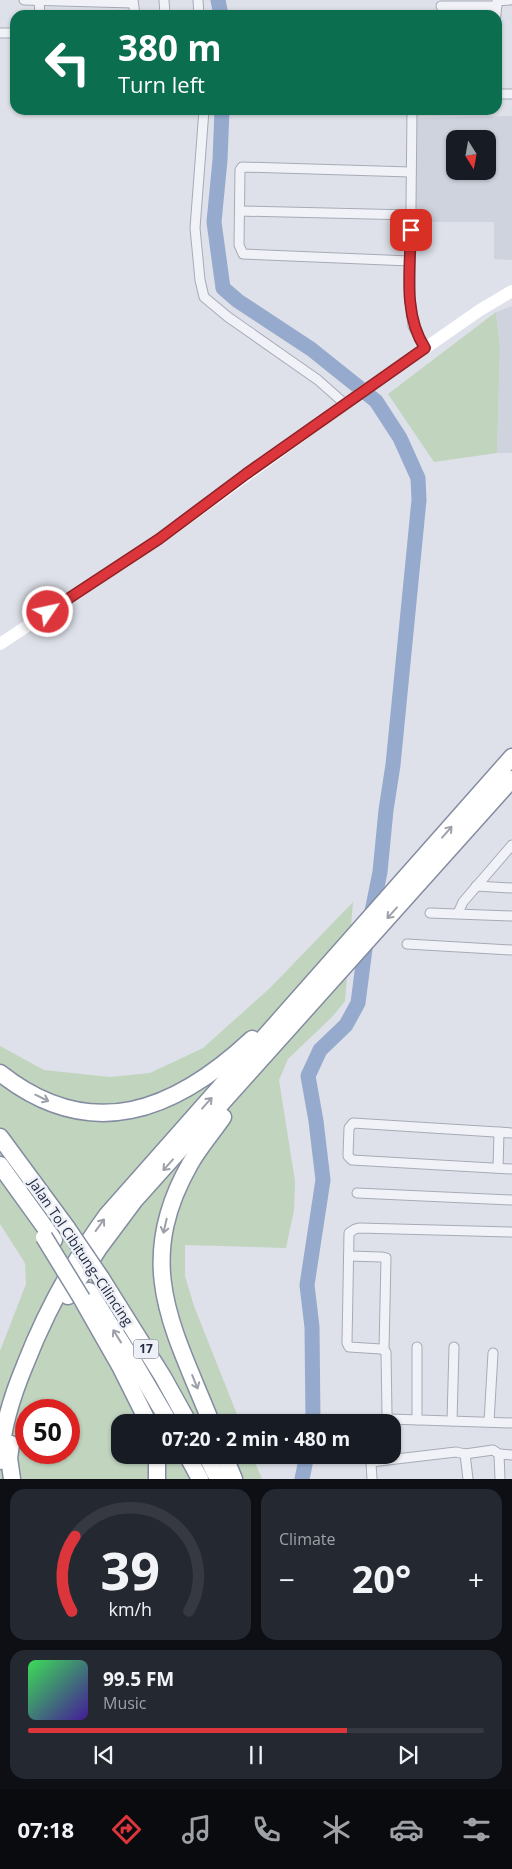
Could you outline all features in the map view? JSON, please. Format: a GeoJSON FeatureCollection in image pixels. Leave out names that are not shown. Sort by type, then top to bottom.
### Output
{"type":"FeatureCollection","features":[{"type":"Feature","properties":{"kind":"highway"},"geometry":{"type":"LineString","coordinates":[[0,1461],[7,1416],[24,1367],[46,1315],[64,1279],[107,1215],[512,758]]}},
{"type":"Feature","properties":{"kind":"highway"},"geometry":{"type":"LineString","coordinates":[[12,1479],[10,1458],[16,1420],[42,1349],[71,1289],[99,1248],[134,1201],[512,779]]}},
{"type":"Feature","properties":{"kind":"highway"},"geometry":{"type":"LineString","coordinates":[[0,1073],[54,1105],[98,1113],[140,1109],[162,1102],[184,1091],[218,1068],[250,1041],[318,976]]}},
{"type":"Feature","properties":{"kind":"highway"},"geometry":{"type":"LineString","coordinates":[[208,1414],[168,1311],[160,1270],[164,1227],[178,1186],[190,1164],[282,1037]]}},
{"type":"Feature","properties":{"kind":"highway","name":"Jalan Tol Cibitung–Cilincing"},"geometry":{"type":"LineString","coordinates":[[0,1137],[67,1228],[119,1305],[184,1414]]}},
{"type":"Feature","properties":{"kind":"highway","name":"Jalan Tol Cibitung–Cilincing"},"geometry":{"type":"LineString","coordinates":[[0,1166],[89,1291],[164,1414]]}},
{"type":"Feature","properties":{"kind":"highway"},"geometry":{"type":"LineString","coordinates":[[0,1172],[44,1237],[82,1299],[144,1414]]}},
{"type":"Feature","properties":{"kind":"highway"},"geometry":{"type":"LineString","coordinates":[[156,1479],[157,1464]]}},
{"type":"Feature","properties":{"kind":"highway"},"geometry":{"type":"LineString","coordinates":[[192,1464],[200,1479]]}},
{"type":"Feature","properties":{"kind":"highway"},"geometry":{"type":"LineString","coordinates":[[210,1464],[218,1479]]}},
{"type":"Feature","properties":{"kind":"highway"},"geometry":{"type":"LineString","coordinates":[[228,1464],[234,1479]]}},
{"type":"Feature","properties":{"kind":"highway"},"geometry":{"type":"LineString","coordinates":[[0,1468],[2,1479]]}},
{"type":"Feature","properties":{"kind":"main road"},"geometry":{"type":"LineString","coordinates":[[0,644],[159,539],[347,403],[480,310],[512,290]]}},
{"type":"Feature","properties":{"kind":"street"},"geometry":{"type":"LineString","coordinates":[[24,0],[133,1]]}},
{"type":"Feature","properties":{"kind":"street"},"geometry":{"type":"LineString","coordinates":[[441,6],[496,10],[497,1],[510,0]]}},
{"type":"Feature","properties":{"kind":"street"},"geometry":{"type":"LineString","coordinates":[[204,115],[195,228],[200,280],[204,297],[228,317],[318,380],[347,403]]}},
{"type":"Feature","properties":{"kind":"street"},"geometry":{"type":"LineString","coordinates":[[412,115],[411,317],[416,333],[425,348]]}},
{"type":"Feature","properties":{"kind":"street"},"geometry":{"type":"LineString","coordinates":[[410,261],[243,254],[239,245],[240,170],[242,167],[411,172]]}},
{"type":"Feature","properties":{"kind":"street"},"geometry":{"type":"LineString","coordinates":[[240,211],[411,215]]}},
{"type":"Feature","properties":{"kind":"street"},"geometry":{"type":"LineString","coordinates":[[458,913],[462,904],[476,886],[512,845]]}},
{"type":"Feature","properties":{"kind":"street"},"geometry":{"type":"LineString","coordinates":[[476,886],[512,888]]}},
{"type":"Feature","properties":{"kind":"street"},"geometry":{"type":"LineString","coordinates":[[430,913],[512,916]]}},
{"type":"Feature","properties":{"kind":"street"},"geometry":{"type":"LineString","coordinates":[[407,944],[512,950]]}},
{"type":"Feature","properties":{"kind":"street"},"geometry":{"type":"LineString","coordinates":[[512,1133],[354,1123],[349,1128],[348,1156],[352,1160],[512,1169]]}},
{"type":"Feature","properties":{"kind":"street"},"geometry":{"type":"LineString","coordinates":[[498,1168],[499,1132]]}},
{"type":"Feature","properties":{"kind":"street"},"geometry":{"type":"LineString","coordinates":[[357,1193],[512,1200]]}},
{"type":"Feature","properties":{"kind":"street"},"geometry":{"type":"LineString","coordinates":[[384,1350],[347,1345],[349,1233],[355,1228],[512,1232]]}},
{"type":"Feature","properties":{"kind":"street"},"geometry":{"type":"LineString","coordinates":[[349,1256],[386,1258],[384,1350],[386,1352],[387,1415],[390,1419],[512,1423]]}},
{"type":"Feature","properties":{"kind":"street"},"geometry":{"type":"LineString","coordinates":[[416,1420],[417,1347]]}},
{"type":"Feature","properties":{"kind":"street"},"geometry":{"type":"LineString","coordinates":[[452,1421],[454,1347]]}},
{"type":"Feature","properties":{"kind":"street"},"geometry":{"type":"LineString","coordinates":[[489,1422],[493,1353]]}},
{"type":"Feature","properties":{"kind":"street"},"geometry":{"type":"LineString","coordinates":[[372,1479],[371,1463],[379,1461],[456,1452],[465,1454],[493,1450],[498,1454],[512,1455]]}},
{"type":"Feature","properties":{"kind":"street"},"geometry":{"type":"LineString","coordinates":[[465,1454],[468,1479]]}},
{"type":"Feature","properties":{"kind":"street"},"geometry":{"type":"LineString","coordinates":[[498,1454],[500,1479]]}},
{"type":"Feature","properties":{"kind":"shaded area"},"geometry":{"type":"Polygon","coordinates":[[[512,116],[512,260],[494,259],[494,222],[416,222],[414,118],[512,116]]]}},
{"type":"Feature","properties":{"kind":"shaded area"},"geometry":{"type":"Polygon","coordinates":[[[512,306],[512,453],[497,453],[500,348],[496,312],[512,306]]]}},
{"type":"Feature","properties":{"kind":"green space"},"geometry":{"type":"Polygon","coordinates":[[[496,312],[500,348],[497,453],[434,462],[388,394],[496,312]]]}},
{"type":"Feature","properties":{"kind":"green space"},"geometry":{"type":"Polygon","coordinates":[[[353,902],[345,1001],[333,1016],[288,1059],[279,1080],[295,1181],[294,1210],[286,1248],[185,1245],[185,1276],[194,1306],[237,1414],[111,1414],[111,1464],[256,1464],[262,1479],[0,1479],[0,1351],[26,1284],[25,1263],[0,1224],[0,1046],[44,1070],[110,1077],[150,1073],[203,1048],[270,988],[353,902]]]}},
{"type":"Feature","properties":{"kind":"waterway"},"geometry":{"type":"LineString","coordinates":[[218,0],[220,10]]}},
{"type":"Feature","properties":{"kind":"waterway"},"geometry":{"type":"LineString","coordinates":[[222,115],[214,222],[223,288],[238,301],[311,349],[376,401],[400,438],[418,478],[419,500],[393,765],[386,810],[380,872],[366,941],[358,1003],[346,1025],[320,1050],[308,1076],[323,1180],[307,1285],[312,1327],[313,1414]]}},
{"type":"Feature","properties":{"kind":"waterway"},"geometry":{"type":"LineString","coordinates":[[302,1479],[305,1464]]}},
{"type":"Feature","properties":{"kind":"route"},"geometry":{"type":"LineString","coordinates":[[48,612],[159,539],[246,474],[425,348],[416,333],[411,317],[411,230]]}}]}
